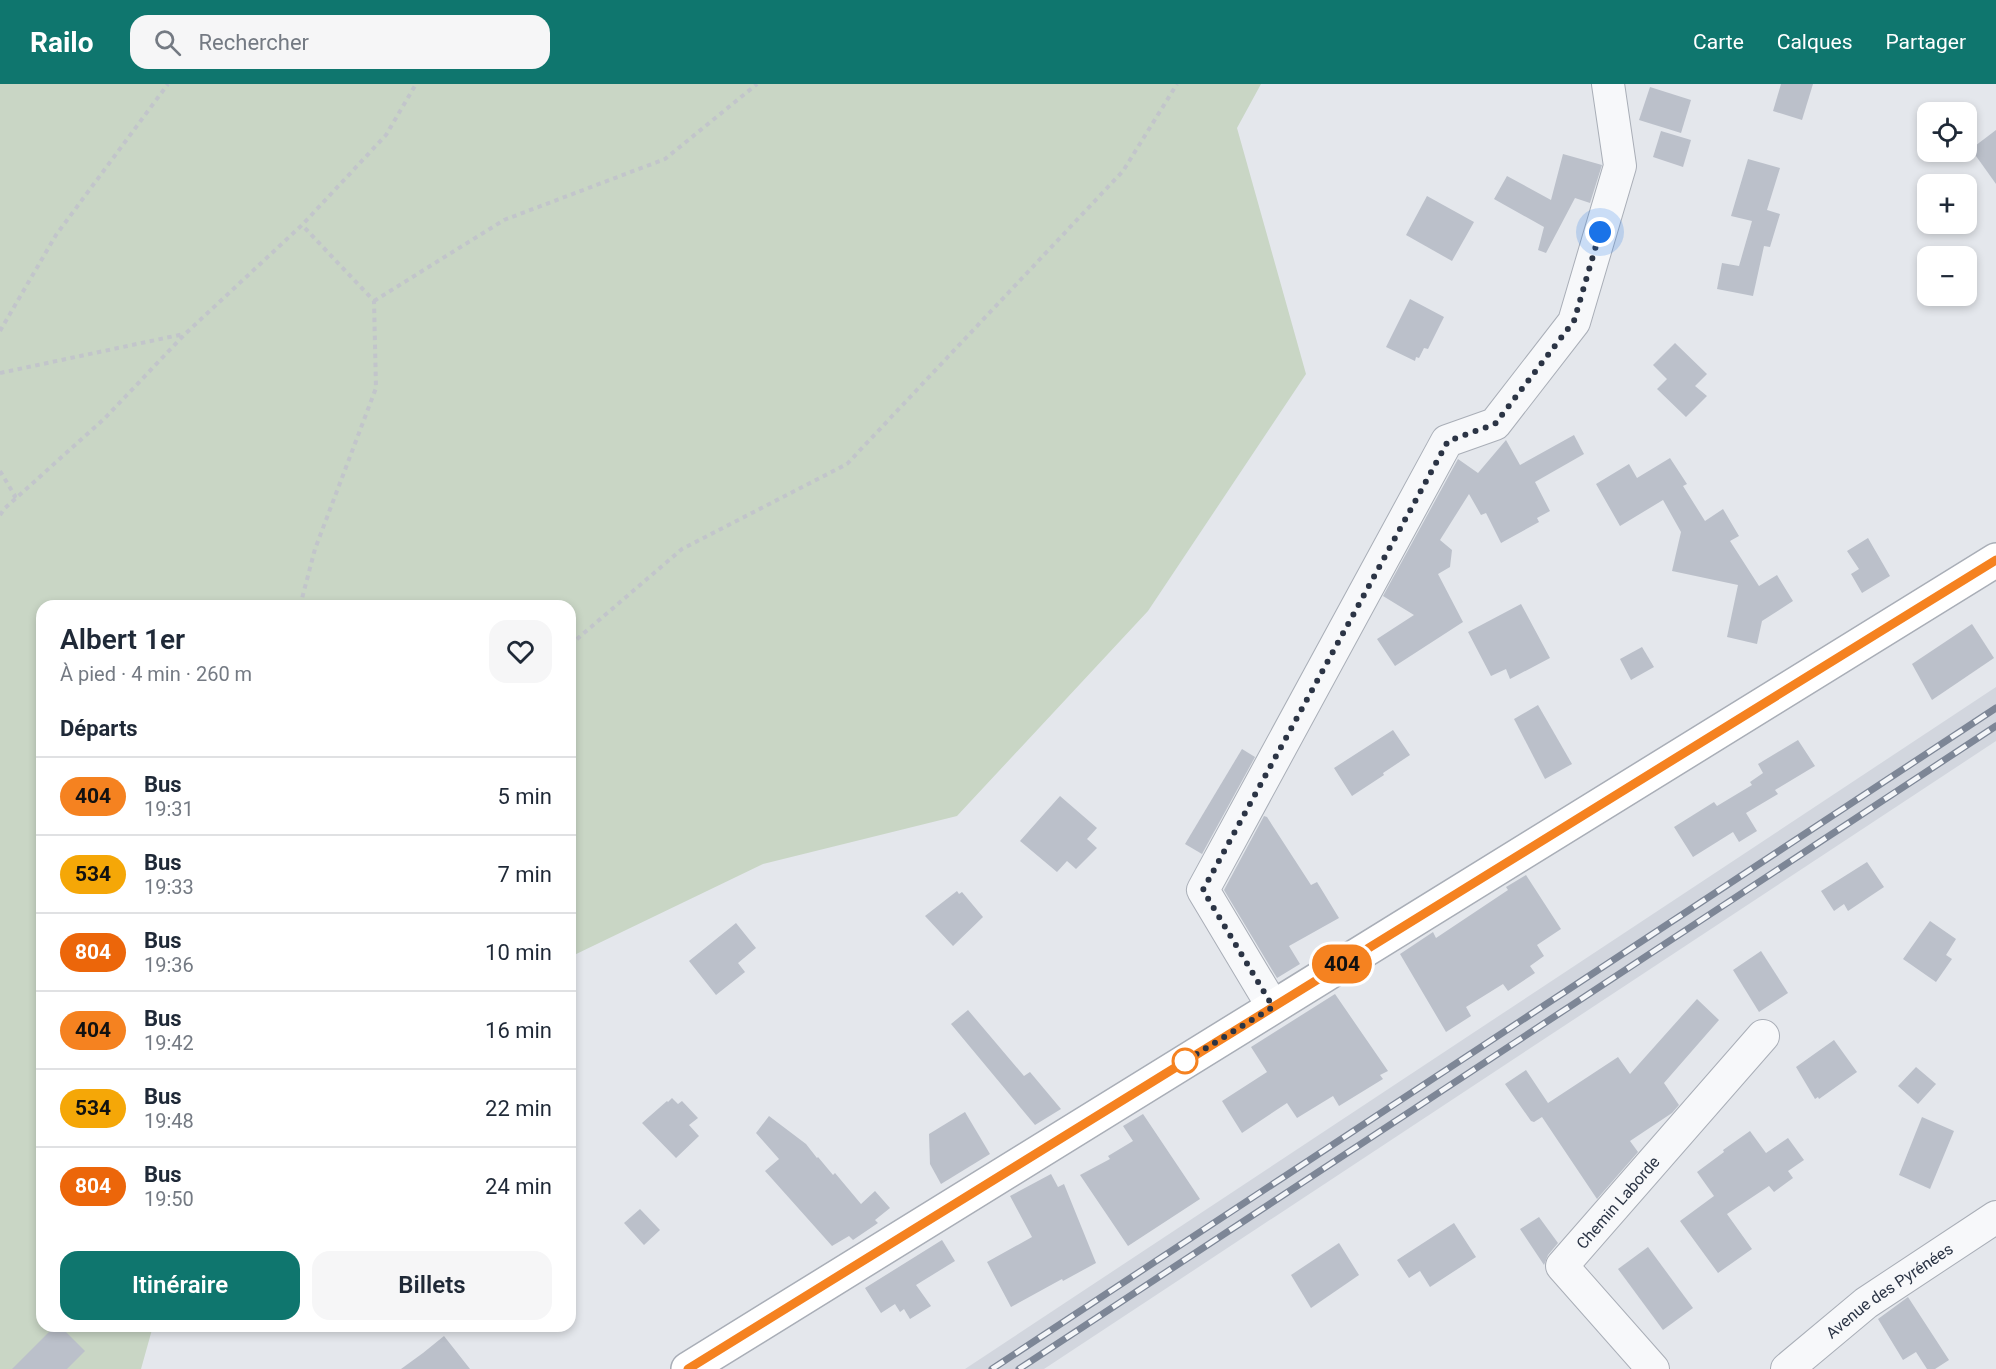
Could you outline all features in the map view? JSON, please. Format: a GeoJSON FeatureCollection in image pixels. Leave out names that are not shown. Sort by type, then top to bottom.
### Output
{"type":"FeatureCollection","features":[{"type":"Feature","properties":{"kind":"main road"},"geometry":{"type":"LineString","coordinates":[[688,1369],[1996,560]]}},
{"type":"Feature","properties":{"kind":"street"},"geometry":{"type":"LineString","coordinates":[[1273,1007],[1203,890],[1448,441],[1495,424],[1574,321],[1620,166],[1608,84]]}},
{"type":"Feature","properties":{"kind":"street","name":"Chemin Laborde"},"geometry":{"type":"LineString","coordinates":[[1653,1369],[1562,1266],[1762,1035]]}},
{"type":"Feature","properties":{"kind":"street","name":"Avenue des Pyrénées"},"geometry":{"type":"LineString","coordinates":[[1787,1369],[1866,1302],[1996,1217]]}},
{"type":"Feature","properties":{"kind":"path"},"geometry":{"type":"LineString","coordinates":[[0,331],[56,235],[168,84]]}},
{"type":"Feature","properties":{"kind":"path"},"geometry":{"type":"LineString","coordinates":[[5,508],[104,418],[185,334],[302,225],[386,135],[416,84]]}},
{"type":"Feature","properties":{"kind":"path"},"geometry":{"type":"LineString","coordinates":[[374,302],[504,220],[665,159],[757,84]]}},
{"type":"Feature","properties":{"kind":"path"},"geometry":{"type":"LineString","coordinates":[[576,640],[682,549],[847,464],[1123,171],[1177,84]]}},
{"type":"Feature","properties":{"kind":"path"},"geometry":{"type":"LineString","coordinates":[[302,225],[374,302],[376,388],[315,549],[302,600]]}},
{"type":"Feature","properties":{"kind":"path"},"geometry":{"type":"LineString","coordinates":[[0,373],[185,334]]}},
{"type":"Feature","properties":{"kind":"path"},"geometry":{"type":"LineString","coordinates":[[0,471],[15,496],[0,514]]}},
{"type":"Feature","properties":{"kind":"shaded area"},"geometry":{"type":"Polygon","coordinates":[[[1996,687],[1996,741],[1044,1369],[965,1369],[1996,687]]]}},
{"type":"Feature","properties":{"kind":"green space"},"geometry":{"type":"Polygon","coordinates":[[[0,84],[1261,84],[1237,128],[1306,374],[1148,611],[957,816],[763,864],[576,954],[576,600],[36,600],[36,1332],[151,1332],[141,1369],[0,1369],[0,84]]]}},
{"type":"Feature","properties":{"kind":"building"},"geometry":{"type":"Polygon","coordinates":[[[1781,84],[1813,84],[1802,120],[1773,111],[1781,84]]]}},
{"type":"Feature","properties":{"kind":"building"},"geometry":{"type":"Polygon","coordinates":[[[1650,87],[1691,100],[1681,133],[1639,120],[1650,87]]]}},
{"type":"Feature","properties":{"kind":"building"},"geometry":{"type":"Polygon","coordinates":[[[1996,130],[1996,184],[1977,157],[1977,144],[1996,130]]]}},
{"type":"Feature","properties":{"kind":"building"},"geometry":{"type":"Polygon","coordinates":[[[1661,131],[1691,140],[1683,167],[1653,157],[1661,131]]]}},
{"type":"Feature","properties":{"kind":"building"},"geometry":{"type":"Polygon","coordinates":[[[1563,154],[1602,165],[1590,203],[1575,198],[1546,253],[1538,250],[1544,227],[1494,199],[1507,176],[1551,200],[1563,154]]]}},
{"type":"Feature","properties":{"kind":"building"},"geometry":{"type":"Polygon","coordinates":[[[1748,159],[1780,168],[1767,210],[1780,214],[1770,247],[1764,246],[1753,296],[1717,289],[1722,263],[1739,266],[1752,221],[1731,216],[1748,159]]]}},
{"type":"Feature","properties":{"kind":"building"},"geometry":{"type":"Polygon","coordinates":[[[1427,196],[1474,222],[1452,261],[1406,235],[1427,196]]]}},
{"type":"Feature","properties":{"kind":"building"},"geometry":{"type":"Polygon","coordinates":[[[1410,299],[1444,317],[1428,349],[1424,348],[1415,361],[1386,347],[1410,299]]]}},
{"type":"Feature","properties":{"kind":"building"},"geometry":{"type":"Polygon","coordinates":[[[1675,343],[1707,374],[1695,386],[1707,396],[1686,417],[1657,389],[1667,379],[1653,365],[1675,343]]]}},
{"type":"Feature","properties":{"kind":"building"},"geometry":{"type":"Polygon","coordinates":[[[1574,435],[1584,454],[1535,482],[1550,511],[1537,518],[1539,522],[1501,543],[1486,513],[1481,515],[1469,494],[1440,540],[1452,550],[1450,567],[1438,574],[1463,622],[1395,666],[1377,639],[1414,615],[1383,596],[1458,459],[1478,473],[1506,440],[1520,465],[1574,435]]]}},
{"type":"Feature","properties":{"kind":"building"},"geometry":{"type":"Polygon","coordinates":[[[1670,458],[1687,484],[1683,486],[1705,521],[1723,509],[1739,536],[1730,541],[1759,586],[1777,575],[1793,601],[1762,621],[1757,644],[1727,637],[1738,585],[1672,571],[1681,532],[1663,500],[1620,526],[1596,484],[1629,464],[1637,478],[1670,458]]]}},
{"type":"Feature","properties":{"kind":"building"},"geometry":{"type":"Polygon","coordinates":[[[1868,538],[1890,576],[1862,593],[1851,574],[1859,569],[1847,551],[1868,538]]]}},
{"type":"Feature","properties":{"kind":"building"},"geometry":{"type":"Polygon","coordinates":[[[1521,604],[1550,658],[1510,679],[1506,669],[1491,676],[1468,632],[1521,604]]]}},
{"type":"Feature","properties":{"kind":"building"},"geometry":{"type":"Polygon","coordinates":[[[1972,624],[1994,658],[1932,700],[1912,664],[1972,624]]]}},
{"type":"Feature","properties":{"kind":"building"},"geometry":{"type":"Polygon","coordinates":[[[1642,647],[1654,667],[1631,680],[1620,659],[1642,647]]]}},
{"type":"Feature","properties":{"kind":"building"},"geometry":{"type":"Polygon","coordinates":[[[1538,705],[1572,764],[1545,779],[1514,719],[1538,705]]]}},
{"type":"Feature","properties":{"kind":"building"},"geometry":{"type":"Polygon","coordinates":[[[1393,730],[1410,755],[1352,796],[1334,768],[1393,730]]]}},
{"type":"Feature","properties":{"kind":"building"},"geometry":{"type":"Polygon","coordinates":[[[1798,740],[1815,766],[1775,790],[1778,794],[1746,813],[1757,831],[1739,842],[1733,832],[1693,857],[1674,827],[1714,802],[1717,806],[1752,785],[1750,782],[1763,773],[1758,764],[1798,740]]]}},
{"type":"Feature","properties":{"kind":"building"},"geometry":{"type":"Polygon","coordinates":[[[1242,749],[1255,757],[1202,854],[1185,844],[1242,749]]]}},
{"type":"Feature","properties":{"kind":"building"},"geometry":{"type":"Polygon","coordinates":[[[1060,796],[1097,828],[1087,839],[1097,848],[1076,869],[1067,861],[1057,872],[1020,841],[1060,796]]]}},
{"type":"Feature","properties":{"kind":"building"},"geometry":{"type":"Polygon","coordinates":[[[1264,816],[1267,817],[1311,885],[1317,882],[1339,918],[1289,946],[1300,964],[1277,978],[1224,890],[1264,816]]]}},
{"type":"Feature","properties":{"kind":"building"},"geometry":{"type":"Polygon","coordinates":[[[1867,862],[1884,887],[1848,911],[1844,904],[1834,911],[1821,891],[1867,862]]]}},
{"type":"Feature","properties":{"kind":"building"},"geometry":{"type":"Polygon","coordinates":[[[1526,875],[1561,929],[1537,945],[1544,956],[1530,966],[1535,973],[1508,991],[1503,984],[1466,1007],[1471,1016],[1446,1032],[1400,954],[1433,932],[1436,938],[1508,890],[1506,887],[1526,875]]]}},
{"type":"Feature","properties":{"kind":"building"},"geometry":{"type":"Polygon","coordinates":[[[957,891],[959,894],[962,892],[983,917],[953,946],[925,916],[957,891]]]}},
{"type":"Feature","properties":{"kind":"building"},"geometry":{"type":"Polygon","coordinates":[[[1930,921],[1956,939],[1946,955],[1952,959],[1936,982],[1903,959],[1930,921]]]}},
{"type":"Feature","properties":{"kind":"building"},"geometry":{"type":"Polygon","coordinates":[[[736,923],[756,948],[738,963],[745,972],[716,995],[689,961],[736,923]]]}},
{"type":"Feature","properties":{"kind":"building"},"geometry":{"type":"Polygon","coordinates":[[[1761,951],[1788,993],[1759,1012],[1733,970],[1761,951]]]}},
{"type":"Feature","properties":{"kind":"building"},"geometry":{"type":"Polygon","coordinates":[[[1335,994],[1388,1071],[1380,1075],[1383,1079],[1339,1106],[1333,1096],[1297,1118],[1287,1103],[1242,1133],[1222,1101],[1267,1072],[1251,1047],[1335,994]]]}},
{"type":"Feature","properties":{"kind":"building"},"geometry":{"type":"Polygon","coordinates":[[[1697,999],[1719,1020],[1664,1083],[1679,1105],[1672,1113],[1630,1141],[1638,1152],[1597,1199],[1542,1117],[1534,1122],[1531,1121],[1505,1084],[1526,1070],[1548,1103],[1618,1057],[1630,1074],[1697,999]]]}},
{"type":"Feature","properties":{"kind":"building"},"geometry":{"type":"Polygon","coordinates":[[[968,1010],[1024,1076],[1030,1072],[1061,1109],[1035,1125],[951,1024],[968,1010]]]}},
{"type":"Feature","properties":{"kind":"building"},"geometry":{"type":"Polygon","coordinates":[[[1834,1040],[1857,1072],[1819,1099],[1818,1097],[1815,1099],[1796,1067],[1834,1040]]]}},
{"type":"Feature","properties":{"kind":"building"},"geometry":{"type":"Polygon","coordinates":[[[1916,1067],[1936,1084],[1918,1104],[1898,1086],[1916,1067]]]}},
{"type":"Feature","properties":{"kind":"building"},"geometry":{"type":"Polygon","coordinates":[[[672,1098],[678,1104],[682,1101],[698,1118],[689,1125],[699,1136],[676,1158],[642,1123],[672,1098]]]}},
{"type":"Feature","properties":{"kind":"building"},"geometry":{"type":"Polygon","coordinates":[[[965,1112],[990,1154],[941,1184],[930,1164],[929,1134],[965,1112]]]}},
{"type":"Feature","properties":{"kind":"building"},"geometry":{"type":"Polygon","coordinates":[[[1143,1114],[1200,1199],[1128,1246],[1080,1175],[1110,1159],[1108,1156],[1133,1141],[1123,1126],[1143,1114]]]}},
{"type":"Feature","properties":{"kind":"building"},"geometry":{"type":"Polygon","coordinates":[[[769,1116],[806,1144],[861,1204],[875,1191],[890,1208],[875,1220],[878,1223],[853,1240],[849,1236],[832,1246],[765,1171],[779,1159],[756,1133],[769,1116]]]}},
{"type":"Feature","properties":{"kind":"building"},"geometry":{"type":"Polygon","coordinates":[[[1922,1117],[1954,1131],[1930,1189],[1899,1175],[1922,1117]]]}},
{"type":"Feature","properties":{"kind":"building"},"geometry":{"type":"Polygon","coordinates":[[[1750,1131],[1766,1153],[1788,1138],[1804,1160],[1788,1171],[1793,1178],[1774,1192],[1769,1186],[1727,1214],[1752,1249],[1718,1273],[1680,1221],[1714,1196],[1697,1172],[1750,1131]]]}},
{"type":"Feature","properties":{"kind":"building"},"geometry":{"type":"Polygon","coordinates":[[[1051,1174],[1058,1187],[1064,1184],[1096,1263],[1011,1307],[987,1262],[1032,1237],[1010,1196],[1051,1174]]]}},
{"type":"Feature","properties":{"kind":"building"},"geometry":{"type":"Polygon","coordinates":[[[640,1209],[660,1230],[644,1245],[624,1223],[640,1209]]]}},
{"type":"Feature","properties":{"kind":"building"},"geometry":{"type":"Polygon","coordinates":[[[1539,1217],[1558,1243],[1548,1255],[1544,1265],[1520,1229],[1539,1217]]]}},
{"type":"Feature","properties":{"kind":"building"},"geometry":{"type":"Polygon","coordinates":[[[1454,1223],[1476,1257],[1430,1287],[1420,1271],[1409,1278],[1397,1260],[1454,1223]]]}},
{"type":"Feature","properties":{"kind":"building"},"geometry":{"type":"Polygon","coordinates":[[[942,1240],[955,1261],[916,1285],[931,1306],[910,1319],[904,1309],[900,1312],[895,1304],[881,1313],[865,1288],[942,1240]]]}},
{"type":"Feature","properties":{"kind":"building"},"geometry":{"type":"Polygon","coordinates":[[[1339,1243],[1359,1275],[1311,1308],[1291,1275],[1339,1243]]]}},
{"type":"Feature","properties":{"kind":"building"},"geometry":{"type":"Polygon","coordinates":[[[1648,1247],[1693,1308],[1663,1330],[1618,1269],[1648,1247]]]}},
{"type":"Feature","properties":{"kind":"building"},"geometry":{"type":"Polygon","coordinates":[[[1908,1297],[1949,1360],[1935,1369],[1927,1369],[1916,1352],[1903,1360],[1878,1319],[1908,1297]]]}},
{"type":"Feature","properties":{"kind":"building"},"geometry":{"type":"Polygon","coordinates":[[[49,1332],[66,1332],[85,1351],[67,1369],[12,1369],[49,1332]]]}},
{"type":"Feature","properties":{"kind":"building"},"geometry":{"type":"Polygon","coordinates":[[[444,1336],[470,1369],[401,1369],[423,1353],[444,1336]]]}},
{"type":"Feature","properties":{"kind":"railway"},"geometry":{"type":"LineString","coordinates":[[992,1369],[1996,708]]}},
{"type":"Feature","properties":{"kind":"railway"},"geometry":{"type":"LineString","coordinates":[[1019,1369],[1996,726]]}},
{"type":"Feature","properties":{"kind":"bus line","name":"404"},"geometry":{"type":"LineString","coordinates":[[688,1369],[1996,560]]}},
{"type":"Feature","properties":{"kind":"route"},"geometry":{"type":"LineString","coordinates":[[1185,1061],[1177,1066],[1273,1007],[1203,890],[1351,615],[1448,441],[1495,424],[1574,321],[1600,232]]}}]}
